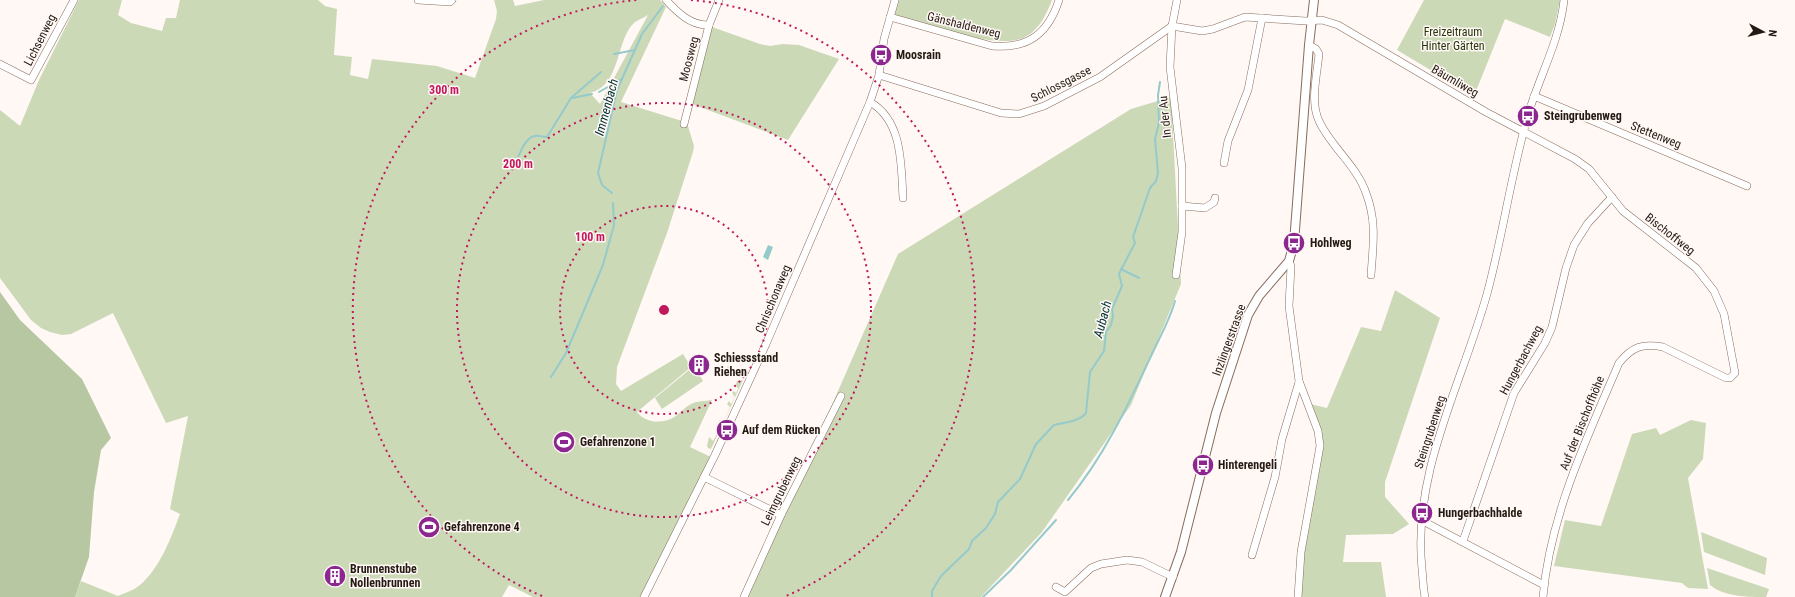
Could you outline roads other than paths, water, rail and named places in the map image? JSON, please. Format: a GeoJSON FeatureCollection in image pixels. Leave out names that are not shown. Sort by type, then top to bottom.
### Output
{"type":"FeatureCollection","features":[{"type":"Feature","properties":{"kind":"street","name":"Lichsenweg"},"geometry":{"type":"LineString","coordinates":[[0,64],[31,80],[74,0]]}},
{"type":"Feature","properties":{"kind":"street"},"geometry":{"type":"LineString","coordinates":[[418,0],[450,2],[452,0]]}},
{"type":"Feature","properties":{"kind":"street"},"geometry":{"type":"LineString","coordinates":[[666,0],[680,14],[693,22],[709,25]]}},
{"type":"Feature","properties":{"kind":"street","name":"Moosweg"},"geometry":{"type":"LineString","coordinates":[[684,124],[709,25],[719,0]]}},
{"type":"Feature","properties":{"kind":"street","name":"Chrischonaweg"},"geometry":{"type":"LineString","coordinates":[[644,597],[704,477],[768,339],[870,102],[879,76],[884,39],[895,0]]}},
{"type":"Feature","properties":{"kind":"street","name":"Gänshaldenweg"},"geometry":{"type":"LineString","coordinates":[[890,17],[992,46],[1006,47],[1019,45],[1030,40],[1044,29],[1052,20],[1059,0]]}},
{"type":"Feature","properties":{"kind":"street","name":"In der Au"},"geometry":{"type":"LineString","coordinates":[[1176,275],[1182,232],[1182,168],[1170,67],[1172,26],[1177,0]]}},
{"type":"Feature","properties":{"kind":"street","name":"Inzlingerstrasse"},"geometry":{"type":"LineString","coordinates":[[1165,597],[1173,577],[1188,527],[1216,413],[1242,330],[1248,315],[1259,296],[1289,261],[1294,243],[1311,20],[1314,0]]}},
{"type":"Feature","properties":{"kind":"street","name":"Steingrubenweg"},"geometry":{"type":"LineString","coordinates":[[1425,597],[1421,562],[1421,520],[1430,466],[1487,292],[1523,132],[1534,96],[1559,30],[1564,0]]}},
{"type":"Feature","properties":{"kind":"street","name":"Bäumliweg"},"geometry":{"type":"LineString","coordinates":[[1172,26],[1202,31],[1213,29],[1245,17],[1322,20],[1338,25],[1486,112],[1523,132]]}},
{"type":"Feature","properties":{"kind":"street"},"geometry":{"type":"LineString","coordinates":[[1224,163],[1228,141],[1248,90],[1262,18]]}},
{"type":"Feature","properties":{"kind":"street","name":"Schlossgasse"},"geometry":{"type":"LineString","coordinates":[[879,76],[895,79],[1001,113],[1019,114],[1044,106],[1100,77],[1172,26]]}},
{"type":"Feature","properties":{"kind":"street"},"geometry":{"type":"LineString","coordinates":[[1309,45],[1316,48],[1319,54],[1315,101],[1319,120],[1328,137],[1361,181],[1370,205],[1374,233],[1371,275]]}},
{"type":"Feature","properties":{"kind":"street","name":"Stettenweg"},"geometry":{"type":"LineString","coordinates":[[1534,96],[1747,186]]}},
{"type":"Feature","properties":{"kind":"street"},"geometry":{"type":"LineString","coordinates":[[870,102],[878,107],[894,128],[900,160],[903,198]]}},
{"type":"Feature","properties":{"kind":"street","name":"Bischoffweg"},"geometry":{"type":"LineString","coordinates":[[1523,132],[1575,159],[1589,169],[1623,211],[1696,268],[1714,291],[1724,314],[1735,369],[1735,373],[1730,378],[1713,372]]}},
{"type":"Feature","properties":{"kind":"street","name":"Hungerbachweg"},"geometry":{"type":"LineString","coordinates":[[1463,541],[1514,393],[1545,343],[1552,327],[1566,268],[1574,245],[1588,223],[1612,197]]}},
{"type":"Feature","properties":{"kind":"street"},"geometry":{"type":"LineString","coordinates":[[1182,206],[1205,208],[1214,202],[1215,198]]}},
{"type":"Feature","properties":{"kind":"street"},"geometry":{"type":"LineString","coordinates":[[1289,261],[1291,266],[1290,316],[1299,382],[1318,431],[1320,446],[1301,552],[1298,597]]}},
{"type":"Feature","properties":{"kind":"street","name":"Auf der Bischoffhöhe"},"geometry":{"type":"LineString","coordinates":[[1543,597],[1544,585],[1555,535],[1570,481],[1618,363],[1628,352],[1641,346],[1652,345],[1663,348],[1713,372]]}},
{"type":"Feature","properties":{"kind":"street"},"geometry":{"type":"LineString","coordinates":[[1252,555],[1274,484],[1282,440],[1299,382]]}},
{"type":"Feature","properties":{"kind":"street","name":"Leimgrubenweg"},"geometry":{"type":"LineString","coordinates":[[744,597],[781,515],[841,396]]}},
{"type":"Feature","properties":{"kind":"street"},"geometry":{"type":"LineString","coordinates":[[704,477],[781,515]]}},
{"type":"Feature","properties":{"kind":"street"},"geometry":{"type":"LineString","coordinates":[[1421,520],[1544,585]]}},
{"type":"Feature","properties":{"kind":"street"},"geometry":{"type":"LineString","coordinates":[[1056,587],[1065,592],[1092,568],[1101,564],[1127,560],[1142,562],[1173,577]]}},
{"type":"Feature","properties":{"kind":"water"},"geometry":{"type":"Polygon","coordinates":[[[768,245],[773,247],[768,260],[763,257],[768,245]]]}},
{"type":"Feature","properties":{"kind":"waterway","name":"Immenbach"},"geometry":{"type":"LineString","coordinates":[[612,193],[602,185],[598,173],[617,90],[642,34],[663,6]]}},
{"type":"Feature","properties":{"kind":"waterway"},"geometry":{"type":"LineString","coordinates":[[614,54],[635,50]]}},
{"type":"Feature","properties":{"kind":"waterway"},"geometry":{"type":"LineString","coordinates":[[515,164],[527,141],[534,136],[547,137],[571,98],[601,72]]}},
{"type":"Feature","properties":{"kind":"waterway"},"geometry":{"type":"LineString","coordinates":[[599,92],[622,79]]}},
{"type":"Feature","properties":{"kind":"waterway","name":"Aubach"},"geometry":{"type":"LineString","coordinates":[[932,597],[932,591],[941,576],[969,549],[972,541],[986,528],[995,514],[998,502],[1020,479],[1036,444],[1054,425],[1073,421],[1082,417],[1086,413],[1090,372],[1104,351],[1106,332],[1111,325],[1113,316],[1112,309],[1122,286],[1119,274],[1135,243],[1133,237],[1150,188],[1156,181],[1158,173],[1155,139],[1159,123],[1158,95],[1160,82]]}},
{"type":"Feature","properties":{"kind":"waterway"},"geometry":{"type":"LineString","coordinates":[[572,98],[592,94]]}},
{"type":"Feature","properties":{"kind":"waterway","name":"Immenbach"},"geometry":{"type":"LineString","coordinates":[[551,377],[566,353],[603,265],[614,225],[613,203]]}},
{"type":"Feature","properties":{"kind":"waterway"},"geometry":{"type":"LineString","coordinates":[[1121,269],[1139,278]]}},
{"type":"Feature","properties":{"kind":"waterway","name":"Aubach"},"geometry":{"type":"LineString","coordinates":[[1068,500],[1093,466],[1114,430],[1165,328],[1175,301]]}},
{"type":"Feature","properties":{"kind":"waterway","name":"Aubach"},"geometry":{"type":"LineString","coordinates":[[983,597],[1011,570],[1056,520]]}},
{"type":"Feature","properties":{"kind":"place","name":"Moosrain"},"geometry":{"type":"Point","coordinates":[881,55]}},
{"type":"Feature","properties":{"kind":"place","name":"Steingrubenweg"},"geometry":{"type":"Point","coordinates":[1528,116]}},
{"type":"Feature","properties":{"kind":"place","name":"Hohlweg"},"geometry":{"type":"Point","coordinates":[1294,243]}},
{"type":"Feature","properties":{"kind":"place","name":"Schiessstand Riehen"},"geometry":{"type":"Point","coordinates":[699,365]}},
{"type":"Feature","properties":{"kind":"place","name":"Auf dem Rücken"},"geometry":{"type":"Point","coordinates":[727,430]}},
{"type":"Feature","properties":{"kind":"place","name":"Gefahrenzone 1"},"geometry":{"type":"Point","coordinates":[564,442]}},
{"type":"Feature","properties":{"kind":"place","name":"Hinterengeli"},"geometry":{"type":"Point","coordinates":[1203,465]}},
{"type":"Feature","properties":{"kind":"place","name":"Hungerbachhalde"},"geometry":{"type":"Point","coordinates":[1422,513]}},
{"type":"Feature","properties":{"kind":"place","name":"Gefahrenzone 4"},"geometry":{"type":"Point","coordinates":[429,527]}},
{"type":"Feature","properties":{"kind":"place","name":"Brunnenstube Nollenbrunnen"},"geometry":{"type":"Point","coordinates":[335,576]}},
{"type":"Feature","properties":{"kind":"park label","name":"Freizeitraum Hinter Gärten"},"geometry":{"type":"Point","coordinates":[1453,39]}}]}
